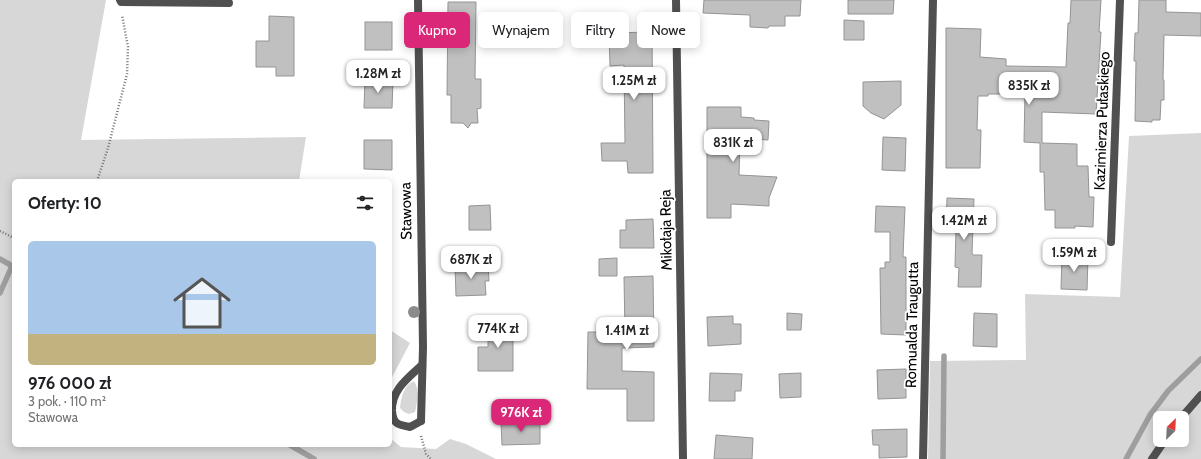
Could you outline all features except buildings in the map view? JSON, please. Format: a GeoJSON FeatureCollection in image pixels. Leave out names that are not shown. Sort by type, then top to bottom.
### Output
{"type":"FeatureCollection","features":[{"type":"Feature","properties":{"kind":"street","name":"Stawowa"},"geometry":{"type":"LineString","coordinates":[[418,0],[422,365],[421,421]]}},
{"type":"Feature","properties":{"kind":"street","name":"Mikołaja Reja"},"geometry":{"type":"LineString","coordinates":[[676,0],[683,459]]}},
{"type":"Feature","properties":{"kind":"street","name":"Romualda Traugutta"},"geometry":{"type":"LineString","coordinates":[[923,459],[932,0]]}},
{"type":"Feature","properties":{"kind":"street","name":"Kazimierza Pułaskiego"},"geometry":{"type":"LineString","coordinates":[[1111,242],[1120,0]]}},
{"type":"Feature","properties":{"kind":"street"},"geometry":{"type":"LineString","coordinates":[[121,1],[229,3]]}},
{"type":"Feature","properties":{"kind":"street"},"geometry":{"type":"LineString","coordinates":[[421,421],[410,428],[401,426],[395,422],[392,416],[392,403],[394,394],[398,388],[422,365]]}},
{"type":"Feature","properties":{"kind":"street"},"geometry":{"type":"LineString","coordinates":[[1187,411],[1201,395]]}},
{"type":"Feature","properties":{"kind":"street"},"geometry":{"type":"LineString","coordinates":[[1152,459],[1160,447]]}},
{"type":"Feature","properties":{"kind":"path"},"geometry":{"type":"LineString","coordinates":[[98,179],[107,154],[127,74],[128,47],[123,26],[121,1]]}},
{"type":"Feature","properties":{"kind":"path"},"geometry":{"type":"LineString","coordinates":[[0,231],[12,237]]}},
{"type":"Feature","properties":{"kind":"path"},"geometry":{"type":"LineString","coordinates":[[421,421],[421,440],[426,454],[431,459]]}},
{"type":"Feature","properties":{"kind":"shaded area"},"geometry":{"type":"Polygon","coordinates":[[[0,0],[106,0],[81,140],[306,137],[299,179],[12,179],[12,447],[392,447],[392,440],[401,447],[436,449],[450,439],[466,444],[496,459],[0,459],[0,0]]]}},
{"type":"Feature","properties":{"kind":"shaded area"},"geometry":{"type":"Polygon","coordinates":[[[1201,133],[1201,459],[928,459],[930,361],[1026,360],[1025,294],[1120,297],[1129,136],[1201,133]]]}},
{"type":"Feature","properties":{"kind":"shaded area"},"geometry":{"type":"Polygon","coordinates":[[[392,331],[410,343],[392,377],[392,331]]]}},
{"type":"Feature","properties":{"kind":"shaded area"},"geometry":{"type":"Polygon","coordinates":[[[414,381],[417,388],[417,404],[415,412],[409,414],[400,408],[400,404],[405,388],[414,381]]]}},
{"type":"Feature","properties":{"kind":"waterway"},"geometry":{"type":"LineString","coordinates":[[0,259],[12,266]]}},
{"type":"Feature","properties":{"kind":"waterway"},"geometry":{"type":"LineString","coordinates":[[0,293],[12,266]]}},
{"type":"Feature","properties":{"kind":"waterway"},"geometry":{"type":"LineString","coordinates":[[943,459],[944,356]]}},
{"type":"Feature","properties":{"kind":"waterway"},"geometry":{"type":"LineString","coordinates":[[1126,459],[1150,415],[1168,391],[1201,359]]}},
{"type":"Feature","properties":{"kind":"waterway"},"geometry":{"type":"LineString","coordinates":[[293,447],[314,459]]}}]}
